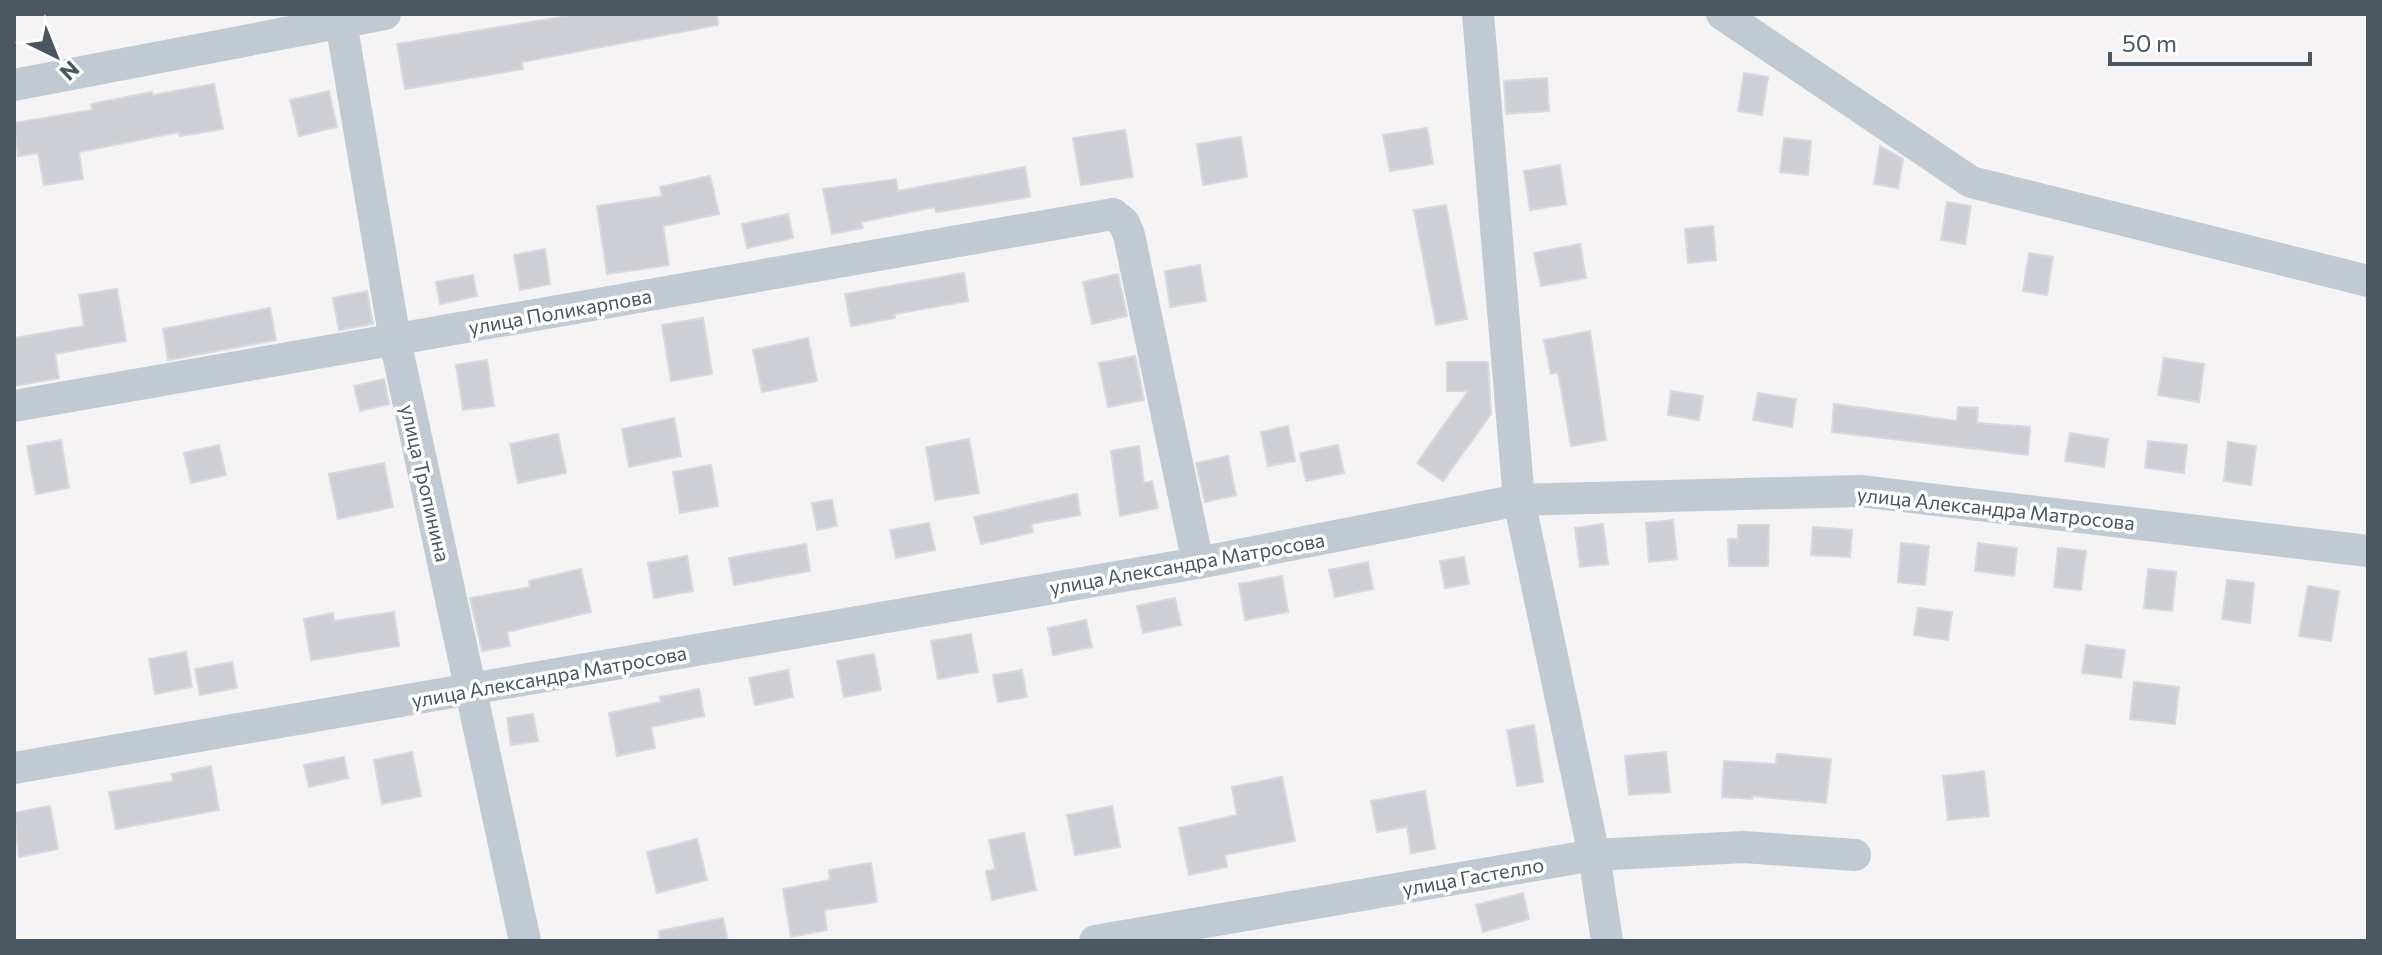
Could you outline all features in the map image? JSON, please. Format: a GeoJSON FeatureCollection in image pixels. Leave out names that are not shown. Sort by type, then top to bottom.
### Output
{"type":"FeatureCollection","features":[{"type":"Feature","properties":{"kind":"street"},"geometry":{"type":"LineString","coordinates":[[14,85],[385,14]]}},
{"type":"Feature","properties":{"kind":"street"},"geometry":{"type":"LineString","coordinates":[[1478,14],[1519,500],[1594,855],[1607,941]]}},
{"type":"Feature","properties":{"kind":"street"},"geometry":{"type":"LineString","coordinates":[[1722,14],[1971,182],[2368,281]]}},
{"type":"Feature","properties":{"kind":"street","name":"улица Тропинина"},"geometry":{"type":"LineString","coordinates":[[341,22],[395,340],[525,941]]}},
{"type":"Feature","properties":{"kind":"street","name":"улица Поликарпова"},"geometry":{"type":"LineString","coordinates":[[14,406],[1105,215],[1119,217],[1129,235],[1198,563]]}},
{"type":"Feature","properties":{"kind":"street","name":"улица Александра Матросова"},"geometry":{"type":"LineString","coordinates":[[14,768],[1198,563],[1519,500],[1860,491],[2368,551]]}},
{"type":"Feature","properties":{"kind":"street","name":"улица Гастелло"},"geometry":{"type":"LineString","coordinates":[[1095,941],[1594,855],[1744,847],[1855,855]]}},
{"type":"Feature","properties":{"kind":"building"},"geometry":{"type":"Polygon","coordinates":[[[579,14],[717,14],[718,25],[522,62],[523,69],[405,89],[397,44],[579,14]]]}},
{"type":"Feature","properties":{"kind":"building"},"geometry":{"type":"Polygon","coordinates":[[[1744,73],[1768,77],[1762,115],[1738,111],[1744,73]]]}},
{"type":"Feature","properties":{"kind":"building"},"geometry":{"type":"Polygon","coordinates":[[[1547,78],[1549,111],[1506,114],[1504,81],[1547,78]]]}},
{"type":"Feature","properties":{"kind":"building"},"geometry":{"type":"Polygon","coordinates":[[[214,84],[223,129],[180,136],[179,132],[79,152],[83,179],[44,185],[38,153],[18,156],[14,123],[92,110],[91,104],[152,92],[153,95],[214,84]]]}},
{"type":"Feature","properties":{"kind":"building"},"geometry":{"type":"Polygon","coordinates":[[[329,91],[337,127],[299,136],[290,100],[329,91]]]}},
{"type":"Feature","properties":{"kind":"building"},"geometry":{"type":"Polygon","coordinates":[[[1427,128],[1433,164],[1390,171],[1383,135],[1427,128]]]}},
{"type":"Feature","properties":{"kind":"building"},"geometry":{"type":"Polygon","coordinates":[[[1125,130],[1133,177],[1081,185],[1073,138],[1125,130]]]}},
{"type":"Feature","properties":{"kind":"building"},"geometry":{"type":"Polygon","coordinates":[[[1241,137],[1247,177],[1203,185],[1197,144],[1241,137]]]}},
{"type":"Feature","properties":{"kind":"building"},"geometry":{"type":"Polygon","coordinates":[[[1784,138],[1811,141],[1808,175],[1780,172],[1784,138]]]}},
{"type":"Feature","properties":{"kind":"building"},"geometry":{"type":"Polygon","coordinates":[[[1880,146],[1903,159],[1898,188],[1874,184],[1880,146]]]}},
{"type":"Feature","properties":{"kind":"building"},"geometry":{"type":"Polygon","coordinates":[[[1560,165],[1566,204],[1530,210],[1524,171],[1560,165]]]}},
{"type":"Feature","properties":{"kind":"building"},"geometry":{"type":"Polygon","coordinates":[[[1025,167],[1030,197],[936,212],[935,207],[861,222],[863,228],[832,234],[823,189],[896,179],[898,191],[1025,167]]]}},
{"type":"Feature","properties":{"kind":"building"},"geometry":{"type":"Polygon","coordinates":[[[710,176],[719,214],[663,226],[669,265],[607,274],[597,206],[662,196],[660,187],[710,176]]]}},
{"type":"Feature","properties":{"kind":"building"},"geometry":{"type":"Polygon","coordinates":[[[1947,202],[1971,206],[1965,244],[1941,240],[1947,202]]]}},
{"type":"Feature","properties":{"kind":"building"},"geometry":{"type":"Polygon","coordinates":[[[1446,205],[1467,319],[1436,325],[1414,210],[1446,205]]]}},
{"type":"Feature","properties":{"kind":"building"},"geometry":{"type":"Polygon","coordinates":[[[788,214],[793,238],[747,248],[742,224],[788,214]]]}},
{"type":"Feature","properties":{"kind":"building"},"geometry":{"type":"Polygon","coordinates":[[[1713,226],[1716,260],[1688,263],[1685,229],[1713,226]]]}},
{"type":"Feature","properties":{"kind":"building"},"geometry":{"type":"Polygon","coordinates":[[[1580,244],[1586,278],[1541,286],[1534,253],[1580,244]]]}},
{"type":"Feature","properties":{"kind":"building"},"geometry":{"type":"Polygon","coordinates":[[[545,249],[550,284],[520,290],[514,255],[545,249]]]}},
{"type":"Feature","properties":{"kind":"building"},"geometry":{"type":"Polygon","coordinates":[[[2029,253],[2053,257],[2047,295],[2023,291],[2029,253]]]}},
{"type":"Feature","properties":{"kind":"building"},"geometry":{"type":"Polygon","coordinates":[[[1200,265],[1206,301],[1170,307],[1165,271],[1200,265]]]}},
{"type":"Feature","properties":{"kind":"building"},"geometry":{"type":"Polygon","coordinates":[[[964,273],[968,301],[895,314],[895,318],[851,326],[845,294],[964,273]]]}},
{"type":"Feature","properties":{"kind":"building"},"geometry":{"type":"Polygon","coordinates":[[[1118,274],[1127,316],[1092,324],[1083,282],[1118,274]]]}},
{"type":"Feature","properties":{"kind":"building"},"geometry":{"type":"Polygon","coordinates":[[[473,275],[477,296],[440,304],[436,282],[473,275]]]}},
{"type":"Feature","properties":{"kind":"building"},"geometry":{"type":"Polygon","coordinates":[[[117,289],[126,341],[55,354],[59,378],[14,386],[14,338],[84,326],[79,295],[117,289]]]}},
{"type":"Feature","properties":{"kind":"building"},"geometry":{"type":"Polygon","coordinates":[[[367,291],[373,324],[339,330],[333,298],[367,291]]]}},
{"type":"Feature","properties":{"kind":"building"},"geometry":{"type":"Polygon","coordinates":[[[270,308],[276,340],[168,360],[163,329],[270,308]]]}},
{"type":"Feature","properties":{"kind":"building"},"geometry":{"type":"Polygon","coordinates":[[[703,318],[712,374],[671,381],[662,325],[703,318]]]}},
{"type":"Feature","properties":{"kind":"building"},"geometry":{"type":"Polygon","coordinates":[[[1590,331],[1606,440],[1571,446],[1558,372],[1551,374],[1544,340],[1590,331]]]}},
{"type":"Feature","properties":{"kind":"building"},"geometry":{"type":"Polygon","coordinates":[[[808,338],[817,381],[762,392],[753,350],[808,338]]]}},
{"type":"Feature","properties":{"kind":"building"},"geometry":{"type":"Polygon","coordinates":[[[1135,356],[1144,400],[1108,407],[1099,363],[1135,356]]]}},
{"type":"Feature","properties":{"kind":"building"},"geometry":{"type":"Polygon","coordinates":[[[2164,358],[2204,364],[2199,402],[2158,395],[2164,358]]]}},
{"type":"Feature","properties":{"kind":"building"},"geometry":{"type":"Polygon","coordinates":[[[487,360],[494,406],[463,410],[456,365],[487,360]]]}},
{"type":"Feature","properties":{"kind":"building"},"geometry":{"type":"Polygon","coordinates":[[[1447,362],[1488,362],[1491,414],[1443,481],[1417,463],[1468,391],[1447,391],[1447,362]]]}},
{"type":"Feature","properties":{"kind":"building"},"geometry":{"type":"Polygon","coordinates":[[[384,379],[389,404],[360,411],[354,386],[384,379]]]}},
{"type":"Feature","properties":{"kind":"building"},"geometry":{"type":"Polygon","coordinates":[[[1671,391],[1703,396],[1699,420],[1668,415],[1671,391]]]}},
{"type":"Feature","properties":{"kind":"building"},"geometry":{"type":"Polygon","coordinates":[[[1758,393],[1796,399],[1792,427],[1753,420],[1758,393]]]}},
{"type":"Feature","properties":{"kind":"building"},"geometry":{"type":"Polygon","coordinates":[[[1834,404],[1957,421],[1958,407],[1978,408],[1977,423],[2030,427],[2028,455],[1832,432],[1834,404]]]}},
{"type":"Feature","properties":{"kind":"building"},"geometry":{"type":"Polygon","coordinates":[[[674,418],[681,456],[629,467],[622,429],[674,418]]]}},
{"type":"Feature","properties":{"kind":"building"},"geometry":{"type":"Polygon","coordinates":[[[1288,426],[1295,461],[1268,466],[1261,432],[1288,426]]]}},
{"type":"Feature","properties":{"kind":"building"},"geometry":{"type":"Polygon","coordinates":[[[2070,433],[2108,439],[2104,467],[2065,461],[2070,433]]]}},
{"type":"Feature","properties":{"kind":"building"},"geometry":{"type":"Polygon","coordinates":[[[558,434],[566,473],[518,483],[510,444],[558,434]]]}},
{"type":"Feature","properties":{"kind":"building"},"geometry":{"type":"Polygon","coordinates":[[[969,439],[979,493],[935,500],[926,447],[969,439]]]}},
{"type":"Feature","properties":{"kind":"building"},"geometry":{"type":"Polygon","coordinates":[[[61,440],[69,488],[36,494],[27,446],[61,440]]]}},
{"type":"Feature","properties":{"kind":"building"},"geometry":{"type":"Polygon","coordinates":[[[2148,441],[2187,445],[2184,473],[2145,468],[2148,441]]]}},
{"type":"Feature","properties":{"kind":"building"},"geometry":{"type":"Polygon","coordinates":[[[2228,442],[2256,446],[2251,485],[2224,481],[2228,442]]]}},
{"type":"Feature","properties":{"kind":"building"},"geometry":{"type":"Polygon","coordinates":[[[219,445],[226,475],[191,483],[184,453],[219,445]]]}},
{"type":"Feature","properties":{"kind":"building"},"geometry":{"type":"Polygon","coordinates":[[[1338,445],[1344,473],[1306,481],[1300,453],[1338,445]]]}},
{"type":"Feature","properties":{"kind":"building"},"geometry":{"type":"Polygon","coordinates":[[[1139,446],[1144,483],[1152,481],[1158,508],[1120,516],[1111,451],[1139,446]]]}},
{"type":"Feature","properties":{"kind":"building"},"geometry":{"type":"Polygon","coordinates":[[[1228,456],[1236,495],[1205,502],[1196,463],[1228,456]]]}},
{"type":"Feature","properties":{"kind":"building"},"geometry":{"type":"Polygon","coordinates":[[[384,463],[393,507],[338,519],[329,474],[384,463]]]}},
{"type":"Feature","properties":{"kind":"building"},"geometry":{"type":"Polygon","coordinates":[[[711,465],[718,506],[680,513],[673,472],[711,465]]]}},
{"type":"Feature","properties":{"kind":"building"},"geometry":{"type":"Polygon","coordinates":[[[1077,494],[1080,515],[1031,524],[1033,532],[981,544],[974,517],[1077,494]]]}},
{"type":"Feature","properties":{"kind":"building"},"geometry":{"type":"Polygon","coordinates":[[[832,500],[837,526],[817,530],[812,503],[832,500]]]}},
{"type":"Feature","properties":{"kind":"building"},"geometry":{"type":"Polygon","coordinates":[[[1673,520],[1677,559],[1649,562],[1646,523],[1673,520]]]}},
{"type":"Feature","properties":{"kind":"building"},"geometry":{"type":"Polygon","coordinates":[[[929,523],[935,550],[896,558],[890,530],[929,523]]]}},
{"type":"Feature","properties":{"kind":"building"},"geometry":{"type":"Polygon","coordinates":[[[1603,524],[1608,564],[1580,567],[1575,528],[1603,524]]]}},
{"type":"Feature","properties":{"kind":"building"},"geometry":{"type":"Polygon","coordinates":[[[1738,525],[1769,525],[1768,566],[1729,566],[1728,539],[1738,539],[1738,525]]]}},
{"type":"Feature","properties":{"kind":"building"},"geometry":{"type":"Polygon","coordinates":[[[1813,527],[1852,530],[1850,557],[1811,555],[1813,527]]]}},
{"type":"Feature","properties":{"kind":"building"},"geometry":{"type":"Polygon","coordinates":[[[1901,543],[1929,546],[1925,585],[1898,582],[1901,543]]]}},
{"type":"Feature","properties":{"kind":"building"},"geometry":{"type":"Polygon","coordinates":[[[1978,543],[2017,548],[2014,576],[1975,571],[1978,543]]]}},
{"type":"Feature","properties":{"kind":"building"},"geometry":{"type":"Polygon","coordinates":[[[806,544],[810,571],[734,585],[729,558],[806,544]]]}},
{"type":"Feature","properties":{"kind":"building"},"geometry":{"type":"Polygon","coordinates":[[[2058,548],[2086,551],[2081,590],[2054,587],[2058,548]]]}},
{"type":"Feature","properties":{"kind":"building"},"geometry":{"type":"Polygon","coordinates":[[[687,556],[693,591],[654,598],[648,563],[687,556]]]}},
{"type":"Feature","properties":{"kind":"building"},"geometry":{"type":"Polygon","coordinates":[[[1464,557],[1469,584],[1445,588],[1440,561],[1464,557]]]}},
{"type":"Feature","properties":{"kind":"building"},"geometry":{"type":"Polygon","coordinates":[[[1368,562],[1373,589],[1335,597],[1329,570],[1368,562]]]}},
{"type":"Feature","properties":{"kind":"building"},"geometry":{"type":"Polygon","coordinates":[[[581,569],[591,612],[507,632],[510,646],[482,651],[470,598],[530,587],[529,581],[581,569]]]}},
{"type":"Feature","properties":{"kind":"building"},"geometry":{"type":"Polygon","coordinates":[[[2148,569],[2176,572],[2172,611],[2144,608],[2148,569]]]}},
{"type":"Feature","properties":{"kind":"building"},"geometry":{"type":"Polygon","coordinates":[[[1282,576],[1288,612],[1245,620],[1239,584],[1282,576]]]}},
{"type":"Feature","properties":{"kind":"building"},"geometry":{"type":"Polygon","coordinates":[[[2227,580],[2254,583],[2250,623],[2222,619],[2227,580]]]}},
{"type":"Feature","properties":{"kind":"building"},"geometry":{"type":"Polygon","coordinates":[[[2308,586],[2339,591],[2331,641],[2299,636],[2308,586]]]}},
{"type":"Feature","properties":{"kind":"building"},"geometry":{"type":"Polygon","coordinates":[[[1175,598],[1181,625],[1143,633],[1137,606],[1175,598]]]}},
{"type":"Feature","properties":{"kind":"building"},"geometry":{"type":"Polygon","coordinates":[[[1918,608],[1952,612],[1948,640],[1914,635],[1918,608]]]}},
{"type":"Feature","properties":{"kind":"building"},"geometry":{"type":"Polygon","coordinates":[[[394,612],[399,646],[311,660],[304,619],[333,613],[334,621],[394,612]]]}},
{"type":"Feature","properties":{"kind":"building"},"geometry":{"type":"Polygon","coordinates":[[[1086,620],[1092,647],[1053,655],[1048,628],[1086,620]]]}},
{"type":"Feature","properties":{"kind":"building"},"geometry":{"type":"Polygon","coordinates":[[[971,634],[978,672],[938,679],[931,641],[971,634]]]}},
{"type":"Feature","properties":{"kind":"building"},"geometry":{"type":"Polygon","coordinates":[[[2086,645],[2125,650],[2121,678],[2082,673],[2086,645]]]}},
{"type":"Feature","properties":{"kind":"building"},"geometry":{"type":"Polygon","coordinates":[[[186,652],[192,687],[155,694],[149,659],[186,652]]]}},
{"type":"Feature","properties":{"kind":"building"},"geometry":{"type":"Polygon","coordinates":[[[874,654],[881,690],[844,697],[837,661],[874,654]]]}},
{"type":"Feature","properties":{"kind":"building"},"geometry":{"type":"Polygon","coordinates":[[[232,662],[237,688],[200,695],[195,669],[232,662]]]}},
{"type":"Feature","properties":{"kind":"building"},"geometry":{"type":"Polygon","coordinates":[[[788,670],[793,697],[755,705],[749,678],[788,670]]]}},
{"type":"Feature","properties":{"kind":"building"},"geometry":{"type":"Polygon","coordinates":[[[1022,670],[1027,697],[998,702],[993,675],[1022,670]]]}},
{"type":"Feature","properties":{"kind":"building"},"geometry":{"type":"Polygon","coordinates":[[[2134,682],[2179,687],[2175,724],[2130,719],[2134,682]]]}},
{"type":"Feature","properties":{"kind":"building"},"geometry":{"type":"Polygon","coordinates":[[[699,689],[704,716],[651,727],[655,748],[617,756],[609,713],[661,702],[660,697],[699,689]]]}},
{"type":"Feature","properties":{"kind":"building"},"geometry":{"type":"Polygon","coordinates":[[[533,714],[538,741],[511,745],[507,718],[533,714]]]}},
{"type":"Feature","properties":{"kind":"building"},"geometry":{"type":"Polygon","coordinates":[[[1534,725],[1543,782],[1517,786],[1507,730],[1534,725]]]}},
{"type":"Feature","properties":{"kind":"building"},"geometry":{"type":"Polygon","coordinates":[[[412,752],[421,796],[382,804],[374,760],[412,752]]]}},
{"type":"Feature","properties":{"kind":"building"},"geometry":{"type":"Polygon","coordinates":[[[1666,752],[1670,792],[1629,795],[1625,756],[1666,752]]]}},
{"type":"Feature","properties":{"kind":"building"},"geometry":{"type":"Polygon","coordinates":[[[1777,754],[1831,759],[1826,803],[1752,796],[1752,799],[1722,797],[1724,761],[1776,764],[1777,754]]]}},
{"type":"Feature","properties":{"kind":"building"},"geometry":{"type":"Polygon","coordinates":[[[344,757],[348,778],[309,787],[304,765],[344,757]]]}},
{"type":"Feature","properties":{"kind":"building"},"geometry":{"type":"Polygon","coordinates":[[[211,766],[219,810],[116,829],[109,792],[173,781],[172,774],[211,766]]]}},
{"type":"Feature","properties":{"kind":"building"},"geometry":{"type":"Polygon","coordinates":[[[1984,771],[1989,816],[1948,820],[1943,776],[1984,771]]]}},
{"type":"Feature","properties":{"kind":"building"},"geometry":{"type":"Polygon","coordinates":[[[1282,777],[1295,841],[1225,855],[1227,867],[1189,875],[1179,828],[1237,815],[1232,787],[1282,777]]]}},
{"type":"Feature","properties":{"kind":"building"},"geometry":{"type":"Polygon","coordinates":[[[1425,791],[1435,849],[1411,853],[1407,827],[1377,832],[1371,801],[1425,791]]]}},
{"type":"Feature","properties":{"kind":"building"},"geometry":{"type":"Polygon","coordinates":[[[50,806],[58,849],[19,857],[14,813],[50,806]]]}},
{"type":"Feature","properties":{"kind":"building"},"geometry":{"type":"Polygon","coordinates":[[[1112,806],[1120,847],[1075,855],[1067,815],[1112,806]]]}},
{"type":"Feature","properties":{"kind":"building"},"geometry":{"type":"Polygon","coordinates":[[[1024,833],[1036,890],[992,900],[986,871],[995,869],[989,840],[1024,833]]]}},
{"type":"Feature","properties":{"kind":"building"},"geometry":{"type":"Polygon","coordinates":[[[697,839],[707,880],[657,893],[647,852],[697,839]]]}},
{"type":"Feature","properties":{"kind":"building"},"geometry":{"type":"Polygon","coordinates":[[[871,863],[877,902],[824,910],[827,930],[791,937],[783,889],[830,880],[829,870],[871,863]]]}},
{"type":"Feature","properties":{"kind":"building"},"geometry":{"type":"Polygon","coordinates":[[[1523,893],[1529,919],[1483,932],[1476,905],[1523,893]]]}},
{"type":"Feature","properties":{"kind":"building"},"geometry":{"type":"Polygon","coordinates":[[[723,918],[728,941],[660,941],[659,931],[723,918]]]}}]}
